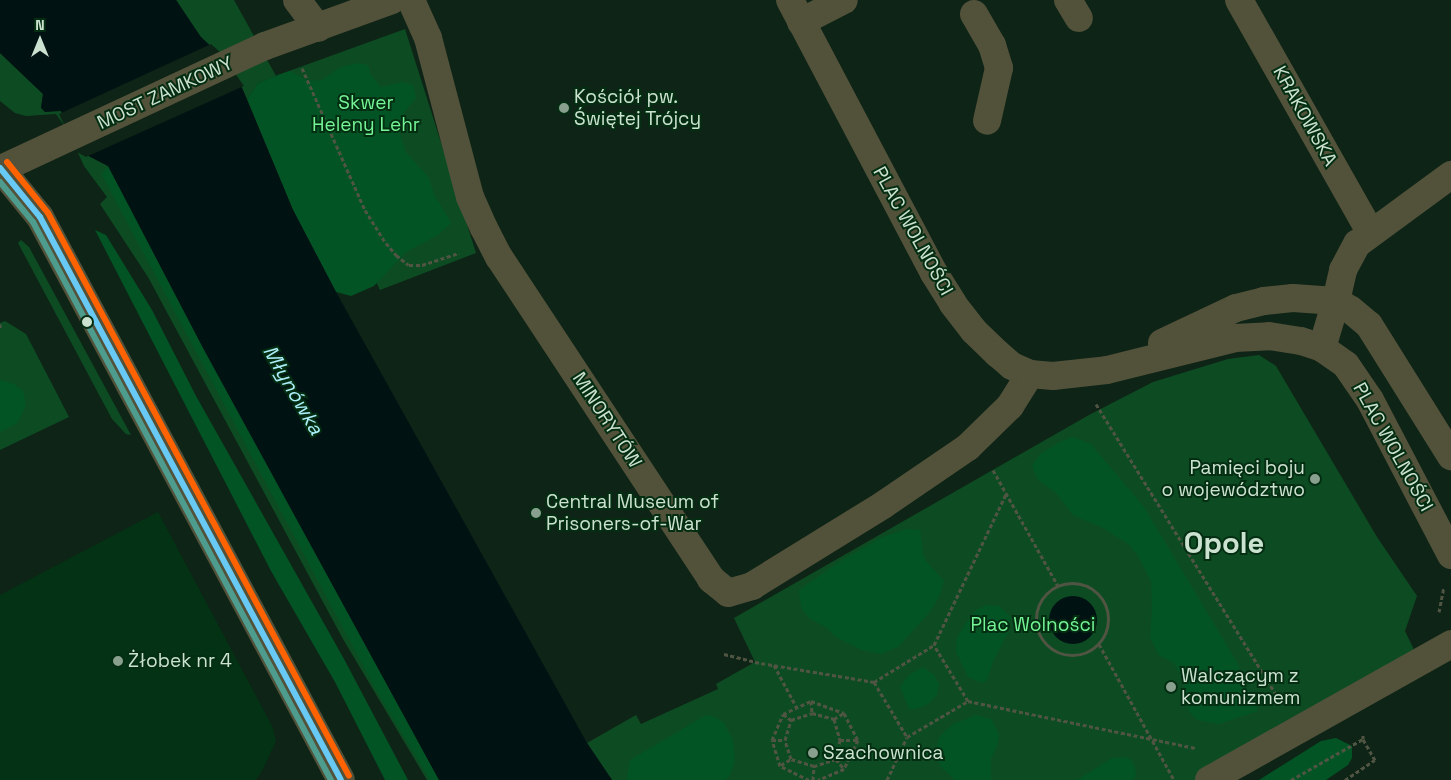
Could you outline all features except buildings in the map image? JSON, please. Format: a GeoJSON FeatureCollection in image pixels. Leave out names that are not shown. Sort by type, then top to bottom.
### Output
{"type":"FeatureCollection","features":[{"type":"Feature","properties":{"kind":"street"},"geometry":{"type":"LineString","coordinates":[[297,0],[318,28]]}},
{"type":"Feature","properties":{"kind":"street","name":"MOST ZAMKOWY"},"geometry":{"type":"LineString","coordinates":[[0,169],[265,46],[392,0]]}},
{"type":"Feature","properties":{"kind":"street","name":"MINORYTÓW"},"geometry":{"type":"LineString","coordinates":[[411,0],[428,38],[436,64],[470,197],[490,240],[711,579],[728,592],[752,586],[883,505],[968,447],[1010,406],[1030,374]]}},
{"type":"Feature","properties":{"kind":"street"},"geometry":{"type":"LineString","coordinates":[[795,11],[844,0]]}},
{"type":"Feature","properties":{"kind":"street","name":"KRAKOWSKA"},"geometry":{"type":"LineString","coordinates":[[1239,0],[1370,233]]}},
{"type":"Feature","properties":{"kind":"street","name":"PLAC WOLNOŚCI"},"geometry":{"type":"LineString","coordinates":[[795,11],[934,273],[953,304],[974,331],[1012,366],[1030,374],[1053,376],[1097,372],[1235,338],[1269,336],[1301,341],[1322,348],[1346,365],[1370,400],[1451,555]]}},
{"type":"Feature","properties":{"kind":"street"},"geometry":{"type":"LineString","coordinates":[[974,14],[992,45],[999,68],[987,121]]}},
{"type":"Feature","properties":{"kind":"street"},"geometry":{"type":"LineString","coordinates":[[0,169],[40,217],[341,780]]}},
{"type":"Feature","properties":{"kind":"street"},"geometry":{"type":"LineString","coordinates":[[1322,348],[1343,270],[1357,244],[1370,233],[1394,219],[1451,175]]}},
{"type":"Feature","properties":{"kind":"street","name":"PLAC WOLNOŚCI"},"geometry":{"type":"LineString","coordinates":[[1097,372],[1236,308],[1292,298],[1336,301],[1351,310],[1369,325],[1451,456]]}},
{"type":"Feature","properties":{"kind":"street"},"geometry":{"type":"LineString","coordinates":[[1209,780],[1451,644]]}},
{"type":"Feature","properties":{"kind":"path"},"geometry":{"type":"LineString","coordinates":[[299,60],[365,210],[377,232],[396,255],[409,265],[422,265],[443,260],[490,240]]}},
{"type":"Feature","properties":{"kind":"path"},"geometry":{"type":"LineString","coordinates":[[0,324],[0,329]]}},
{"type":"Feature","properties":{"kind":"path"},"geometry":{"type":"LineString","coordinates":[[1097,372],[1090,394],[1274,692]]}},
{"type":"Feature","properties":{"kind":"path"},"geometry":{"type":"LineString","coordinates":[[724,654],[774,665],[874,682],[934,645],[1006,494],[1058,586]]}},
{"type":"Feature","properties":{"kind":"path"},"geometry":{"type":"LineString","coordinates":[[1073,582],[1090,587],[1103,599],[1108,612],[1108,629],[1099,644],[1081,654],[1064,654],[1046,644],[1037,627],[1037,608],[1049,591],[1058,586],[1073,582]]}},
{"type":"Feature","properties":{"kind":"path"},"geometry":{"type":"LineString","coordinates":[[1099,644],[1174,780]]}},
{"type":"Feature","properties":{"kind":"path"},"geometry":{"type":"LineString","coordinates":[[934,645],[968,701]]}},
{"type":"Feature","properties":{"kind":"path"},"geometry":{"type":"LineString","coordinates":[[774,665],[797,708]]}},
{"type":"Feature","properties":{"kind":"path"},"geometry":{"type":"LineString","coordinates":[[874,682],[907,737]]}},
{"type":"Feature","properties":{"kind":"path"},"geometry":{"type":"LineString","coordinates":[[811,701],[812,713]]}},
{"type":"Feature","properties":{"kind":"path"},"geometry":{"type":"LineString","coordinates":[[809,780],[780,766],[772,740],[783,714],[811,701],[844,713],[858,740]]}},
{"type":"Feature","properties":{"kind":"path"},"geometry":{"type":"LineString","coordinates":[[887,780],[907,737],[968,701],[1247,759]]}},
{"type":"Feature","properties":{"kind":"path"},"geometry":{"type":"LineString","coordinates":[[791,720],[812,713],[834,719],[844,713]]}},
{"type":"Feature","properties":{"kind":"path"},"geometry":{"type":"LineString","coordinates":[[783,714],[791,720]]}},
{"type":"Feature","properties":{"kind":"path"},"geometry":{"type":"LineString","coordinates":[[834,719],[840,740],[836,759]]}},
{"type":"Feature","properties":{"kind":"path"},"geometry":{"type":"LineString","coordinates":[[791,720],[786,740],[791,759]]}},
{"type":"Feature","properties":{"kind":"path"},"geometry":{"type":"LineString","coordinates":[[1345,780],[1375,760],[1363,739]]}},
{"type":"Feature","properties":{"kind":"path"},"geometry":{"type":"LineString","coordinates":[[772,740],[786,740]]}},
{"type":"Feature","properties":{"kind":"path"},"geometry":{"type":"LineString","coordinates":[[840,740],[858,740]]}},
{"type":"Feature","properties":{"kind":"path"},"geometry":{"type":"LineString","coordinates":[[818,780],[828,778],[844,769],[858,740]]}},
{"type":"Feature","properties":{"kind":"path"},"geometry":{"type":"LineString","coordinates":[[780,766],[791,759],[814,766],[836,759]]}},
{"type":"Feature","properties":{"kind":"path"},"geometry":{"type":"LineString","coordinates":[[836,759],[844,769]]}},
{"type":"Feature","properties":{"kind":"path"},"geometry":{"type":"LineString","coordinates":[[813,780],[814,766]]}},
{"type":"Feature","properties":{"kind":"shaded area","name":"Żłobek nr 4"},"geometry":{"type":"Polygon","coordinates":[[[158,512],[272,726],[276,741],[263,769],[256,780],[0,780],[0,595],[158,512]]]}},
{"type":"Feature","properties":{"kind":"green space"},"geometry":{"type":"Polygon","coordinates":[[[176,0],[234,0],[276,76],[258,83],[247,99],[242,88],[218,53],[205,43],[176,0]]]}},
{"type":"Feature","properties":{"kind":"green space","name":"Skwer Heleny Lehr"},"geometry":{"type":"Polygon","coordinates":[[[405,29],[476,253],[380,290],[278,75],[405,29]]]}},
{"type":"Feature","properties":{"kind":"green space"},"geometry":{"type":"Polygon","coordinates":[[[0,53],[43,94],[41,108],[61,111],[79,151],[108,166],[439,780],[427,780],[343,639],[148,277],[100,204],[107,197],[84,166],[68,131],[56,114],[26,116],[15,113],[0,101],[0,53]]]}},
{"type":"Feature","properties":{"kind":"green space","name":"Skwer Heleny Lehr"},"geometry":{"type":"Polygon","coordinates":[[[357,63],[368,65],[371,75],[381,87],[402,82],[413,85],[416,98],[405,111],[398,129],[406,152],[429,178],[434,194],[451,223],[438,235],[406,252],[374,286],[351,296],[336,292],[293,210],[247,99],[258,83],[290,71],[308,81],[322,80],[339,68],[357,63]]]}},
{"type":"Feature","properties":{"kind":"green space"},"geometry":{"type":"Polygon","coordinates":[[[108,166],[203,348],[439,780],[430,780],[375,688],[104,179],[102,174],[108,166]]]}},
{"type":"Feature","properties":{"kind":"green space"},"geometry":{"type":"Polygon","coordinates":[[[95,230],[106,235],[152,310],[196,396],[344,659],[408,780],[385,780],[335,682],[271,571],[95,230]]]}},
{"type":"Feature","properties":{"kind":"green space"},"geometry":{"type":"Polygon","coordinates":[[[21,240],[29,247],[131,435],[126,434],[112,419],[18,243],[21,240]]]}},
{"type":"Feature","properties":{"kind":"green space"},"geometry":{"type":"Polygon","coordinates":[[[5,321],[26,334],[69,417],[0,450],[0,323],[5,321]]]}},
{"type":"Feature","properties":{"kind":"green space","name":"Plac Wolności"},"geometry":{"type":"Polygon","coordinates":[[[1259,355],[1276,366],[1377,537],[1417,596],[1405,631],[1419,660],[1209,780],[612,780],[587,743],[636,715],[641,724],[718,689],[716,684],[755,662],[734,618],[1089,415],[1153,382],[1228,359],[1259,355]]]}},
{"type":"Feature","properties":{"kind":"green space"},"geometry":{"type":"Polygon","coordinates":[[[0,380],[14,384],[23,391],[26,405],[17,423],[0,432],[0,380]]]}},
{"type":"Feature","properties":{"kind":"green space"},"geometry":{"type":"Polygon","coordinates":[[[1073,437],[1091,444],[1144,507],[1238,664],[1245,687],[1256,703],[1258,711],[1219,724],[1197,720],[1189,711],[1182,677],[1174,663],[1159,655],[1150,637],[1151,581],[1138,556],[1128,544],[1103,528],[1073,515],[1056,493],[1038,480],[1032,466],[1040,454],[1060,442],[1073,437]]]}},
{"type":"Feature","properties":{"kind":"green space"},"geometry":{"type":"Polygon","coordinates":[[[906,529],[920,530],[926,561],[944,581],[939,597],[929,613],[898,647],[881,654],[862,650],[836,637],[827,628],[809,618],[801,607],[799,590],[839,562],[880,538],[906,529]]]}},
{"type":"Feature","properties":{"kind":"green space"},"geometry":{"type":"Polygon","coordinates":[[[986,605],[999,606],[1011,617],[1008,633],[994,659],[987,680],[982,683],[968,677],[956,652],[957,638],[965,624],[976,610],[986,605]]]}},
{"type":"Feature","properties":{"kind":"green space"},"geometry":{"type":"Polygon","coordinates":[[[923,667],[934,675],[939,684],[937,695],[928,704],[917,709],[909,709],[900,687],[909,675],[923,667]]]}},
{"type":"Feature","properties":{"kind":"green space"},"geometry":{"type":"Polygon","coordinates":[[[706,715],[715,717],[724,723],[733,740],[735,761],[729,777],[725,780],[627,780],[630,760],[706,715]]]}},
{"type":"Feature","properties":{"kind":"green space"},"geometry":{"type":"Polygon","coordinates":[[[976,715],[991,719],[999,734],[997,746],[991,759],[991,780],[955,780],[941,767],[935,751],[940,736],[953,724],[976,715]]]}},
{"type":"Feature","properties":{"kind":"green space"},"geometry":{"type":"Polygon","coordinates":[[[1336,738],[1352,746],[1352,758],[1348,765],[1326,780],[1259,780],[1321,741],[1336,738]]]}},
{"type":"Feature","properties":{"kind":"green space"},"geometry":{"type":"Polygon","coordinates":[[[1125,757],[1131,760],[1135,767],[1136,776],[1132,780],[1077,780],[1112,758],[1125,757]]]}},
{"type":"Feature","properties":{"kind":"water","name":"Młynówka"},"geometry":{"type":"Polygon","coordinates":[[[0,0],[176,0],[200,36],[218,53],[242,88],[293,210],[336,292],[587,743],[612,780],[439,780],[203,348],[108,166],[79,151],[61,111],[45,112],[41,108],[43,94],[0,53],[0,0]]]}},
{"type":"Feature","properties":{"kind":"water"},"geometry":{"type":"Polygon","coordinates":[[[1073,596],[1082,598],[1090,603],[1095,611],[1097,620],[1095,629],[1090,637],[1082,642],[1073,644],[1064,642],[1056,637],[1051,629],[1049,620],[1051,611],[1056,603],[1064,598],[1073,596]]]}},
{"type":"Feature","properties":{"kind":"pier"},"geometry":{"type":"Polygon","coordinates":[[[211,44],[220,52],[244,86],[86,157],[77,152],[59,114],[211,44]]]}},
{"type":"Feature","properties":{"kind":"transit line"},"geometry":{"type":"LineString","coordinates":[[7,162],[48,213],[349,776]]}},
{"type":"Feature","properties":{"kind":"transit line"},"geometry":{"type":"LineString","coordinates":[[0,168],[40,217],[341,780]]}},
{"type":"Feature","properties":{"kind":"transit line"},"geometry":{"type":"LineString","coordinates":[[0,182],[33,222],[331,780]]}},
{"type":"Feature","properties":{"kind":"place","name":"Kościół pw. Świętej Trójcy"},"geometry":{"type":"Point","coordinates":[564,108]}},
{"type":"Feature","properties":{"kind":"place","name":"Pamięci boju o województwo"},"geometry":{"type":"Point","coordinates":[1315,479]}},
{"type":"Feature","properties":{"kind":"place","name":"Central Museum of Prisoners-of-War"},"geometry":{"type":"Point","coordinates":[536,513]}},
{"type":"Feature","properties":{"kind":"place","name":"Żłobek nr 4"},"geometry":{"type":"Point","coordinates":[118,661]}},
{"type":"Feature","properties":{"kind":"place","name":"Walczącym z komunizmem"},"geometry":{"type":"Point","coordinates":[1171,687]}},
{"type":"Feature","properties":{"kind":"place","name":"Szachownica"},"geometry":{"type":"Point","coordinates":[813,753]}},
{"type":"Feature","properties":{"kind":"district","name":"Opole"},"geometry":{"type":"Point","coordinates":[1224,543]}}]}
